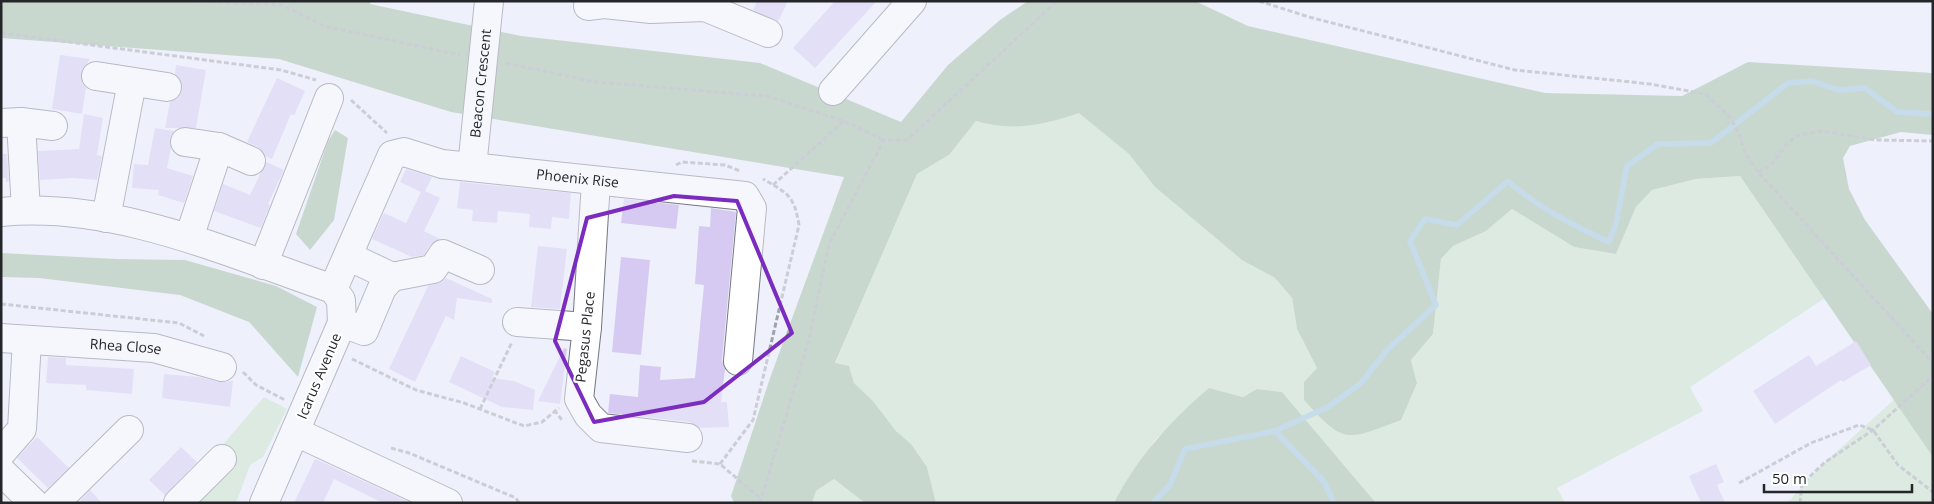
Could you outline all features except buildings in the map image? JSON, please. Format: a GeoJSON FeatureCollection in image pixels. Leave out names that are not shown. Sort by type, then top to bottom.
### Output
{"type":"FeatureCollection","features":[{"type":"Feature","properties":{"kind":"street","name":"Beacon Crescent"},"geometry":{"type":"LineString","coordinates":[[472,167],[489,1]]}},
{"type":"Feature","properties":{"kind":"street"},"geometry":{"type":"LineString","coordinates":[[833,91],[912,1]]}},
{"type":"Feature","properties":{"kind":"street"},"geometry":{"type":"LineString","coordinates":[[588,6],[604,4],[651,8],[706,4],[768,33]]}},
{"type":"Feature","properties":{"kind":"street"},"geometry":{"type":"LineString","coordinates":[[96,76],[167,87]]}},
{"type":"Feature","properties":{"kind":"street"},"geometry":{"type":"LineString","coordinates":[[106,218],[132,82]]}},
{"type":"Feature","properties":{"kind":"street"},"geometry":{"type":"LineString","coordinates":[[263,265],[333,92]]}},
{"type":"Feature","properties":{"kind":"street"},"geometry":{"type":"LineString","coordinates":[[53,126],[11,123],[13,211],[106,218],[189,238],[333,289],[392,155],[404,152]]}},
{"type":"Feature","properties":{"kind":"street"},"geometry":{"type":"LineString","coordinates":[[185,142],[219,147],[251,161]]}},
{"type":"Feature","properties":{"kind":"street"},"geometry":{"type":"LineString","coordinates":[[189,238],[219,147]]}},
{"type":"Feature","properties":{"kind":"street","name":"Phoenix Rise"},"geometry":{"type":"LineString","coordinates":[[404,152],[442,164],[745,196],[752,208],[738,361]]}},
{"type":"Feature","properties":{"kind":"street","name":"Pegasus Place"},"geometry":{"type":"LineString","coordinates":[[596,181],[587,327],[579,399],[588,415],[601,428],[688,438]]}},
{"type":"Feature","properties":{"kind":"street"},"geometry":{"type":"LineString","coordinates":[[348,256],[392,277],[433,269],[443,254],[480,270]]}},
{"type":"Feature","properties":{"kind":"street"},"geometry":{"type":"LineString","coordinates":[[342,323],[364,331],[382,288],[392,277]]}},
{"type":"Feature","properties":{"kind":"street","name":"Icarus Avenue"},"geometry":{"type":"LineString","coordinates":[[264,503],[342,323],[341,300],[333,289]]}},
{"type":"Feature","properties":{"kind":"street"},"geometry":{"type":"LineString","coordinates":[[520,321],[587,327]]}},
{"type":"Feature","properties":{"kind":"street","name":"Rhea Close"},"geometry":{"type":"LineString","coordinates":[[1,453],[22,429],[14,339],[154,348],[222,367]]}},
{"type":"Feature","properties":{"kind":"street"},"geometry":{"type":"LineString","coordinates":[[55,503],[129,430]]}},
{"type":"Feature","properties":{"kind":"street"},"geometry":{"type":"LineString","coordinates":[[296,432],[408,494],[448,503]]}},
{"type":"Feature","properties":{"kind":"street"},"geometry":{"type":"LineString","coordinates":[[178,503],[222,459]]}},
{"type":"Feature","properties":{"kind":"street"},"geometry":{"type":"LineString","coordinates":[[1,471],[34,503]]}},
{"type":"Feature","properties":{"kind":"path"},"geometry":{"type":"LineString","coordinates":[[196,1],[282,5],[324,26],[446,53],[482,58],[595,82],[767,96],[844,121],[884,140],[907,140],[1057,1]]}},
{"type":"Feature","properties":{"kind":"path"},"geometry":{"type":"LineString","coordinates":[[1259,1],[1309,17],[1515,70],[1650,84],[1705,94],[1730,117],[1739,134],[1745,153],[1758,172],[1933,363]]}},
{"type":"Feature","properties":{"kind":"path"},"geometry":{"type":"LineString","coordinates":[[1,33],[281,70],[333,92],[378,124],[404,152]]}},
{"type":"Feature","properties":{"kind":"path"},"geometry":{"type":"LineString","coordinates":[[773,185],[844,121]]}},
{"type":"Feature","properties":{"kind":"path"},"geometry":{"type":"LineString","coordinates":[[1758,172],[1771,165],[1786,145],[1796,136],[1822,131],[1876,140],[1933,141]]}},
{"type":"Feature","properties":{"kind":"path"},"geometry":{"type":"LineString","coordinates":[[720,464],[761,501],[809,339],[829,244],[884,140]]}},
{"type":"Feature","properties":{"kind":"path"},"geometry":{"type":"LineString","coordinates":[[480,409],[520,321]]}},
{"type":"Feature","properties":{"kind":"path"},"geometry":{"type":"LineString","coordinates":[[331,349],[416,390],[480,409],[524,426],[542,422],[554,410],[579,399]]}},
{"type":"Feature","properties":{"kind":"path"},"geometry":{"type":"LineString","coordinates":[[1800,503],[1802,484],[1824,463],[1873,430],[1933,376]]}},
{"type":"Feature","properties":{"kind":"path"},"geometry":{"type":"LineString","coordinates":[[1739,483],[1811,444],[1850,427],[1860,425],[1873,430],[1898,465],[1933,492]]}},
{"type":"Feature","properties":{"kind":"path"},"geometry":{"type":"LineString","coordinates":[[386,447],[410,453],[516,498],[519,503]]}},
{"type":"Feature","properties":{"kind":"highlighted area"},"geometry":{"type":"Polygon","coordinates":[[[674,196],[737,201],[792,333],[704,402],[594,422],[555,341],[587,218],[674,196]]]}},
{"type":"Feature","properties":{"kind":"green space"},"geometry":{"type":"Polygon","coordinates":[[[1,1],[371,1],[370,4],[521,36],[760,63],[901,122],[948,65],[1000,20],[1028,1],[1195,1],[1248,26],[1545,93],[1682,96],[1748,62],[1933,73],[1933,135],[1901,132],[1850,146],[1843,158],[1849,189],[1865,220],[1933,314],[1933,457],[1740,176],[1696,179],[1652,190],[1636,207],[1616,254],[1574,247],[1512,209],[1486,231],[1453,246],[1441,259],[1433,334],[1411,360],[1417,383],[1401,420],[1357,435],[1347,435],[1338,432],[1304,400],[1304,382],[1317,368],[1297,329],[1292,298],[1275,278],[1242,260],[1155,187],[1129,154],[1079,113],[1028,126],[1003,126],[976,121],[949,155],[917,174],[835,363],[849,366],[854,383],[873,401],[896,431],[911,444],[927,467],[936,503],[865,503],[834,479],[816,491],[812,503],[734,503],[731,496],[770,378],[844,177],[451,112],[279,59],[1,38],[1,1]]]}},
{"type":"Feature","properties":{"kind":"green space"},"geometry":{"type":"Polygon","coordinates":[[[1080,112],[1129,154],[1155,187],[1236,255],[1275,278],[1292,298],[1297,329],[1317,368],[1304,382],[1417,383],[1411,360],[1433,334],[1441,259],[1453,246],[1486,231],[1512,209],[1574,247],[1616,254],[1636,207],[1652,190],[1696,179],[1740,176],[1825,298],[1690,387],[1703,411],[1557,488],[1565,503],[1376,503],[1282,392],[1257,389],[1243,397],[1209,388],[1155,440],[1114,503],[936,503],[927,467],[911,444],[896,431],[873,401],[854,383],[849,366],[835,364],[917,174],[949,155],[976,121],[1003,126],[1028,125],[1080,112]]]}},
{"type":"Feature","properties":{"kind":"green space"},"geometry":{"type":"Polygon","coordinates":[[[335,130],[348,138],[334,220],[310,250],[296,234],[328,141],[335,130]]]}},
{"type":"Feature","properties":{"kind":"green space"},"geometry":{"type":"Polygon","coordinates":[[[1,253],[117,259],[185,260],[276,286],[317,307],[298,377],[249,322],[180,295],[39,278],[1,277],[1,253]]]}},
{"type":"Feature","properties":{"kind":"green space"},"geometry":{"type":"Polygon","coordinates":[[[1928,369],[1933,375],[1933,503],[1787,503],[1824,463],[1928,369]]]}},
{"type":"Feature","properties":{"kind":"green space"},"geometry":{"type":"Polygon","coordinates":[[[1209,388],[1243,397],[1257,389],[1282,392],[1376,503],[1114,503],[1144,455],[1181,413],[1209,388]]]}},
{"type":"Feature","properties":{"kind":"green space"},"geometry":{"type":"Polygon","coordinates":[[[264,397],[287,409],[263,457],[250,465],[236,503],[196,503],[234,466],[218,450],[264,397]]]}},
{"type":"Feature","properties":{"kind":"green space"},"geometry":{"type":"Polygon","coordinates":[[[834,479],[865,503],[812,503],[816,491],[834,479]]]}},
{"type":"Feature","properties":{"kind":"waterway"},"geometry":{"type":"LineString","coordinates":[[1153,503],[1170,485],[1185,449],[1275,431],[1328,407],[1360,384],[1388,349],[1436,305],[1410,241],[1425,219],[1457,225],[1508,181],[1544,208],[1609,242],[1616,224],[1627,166],[1658,144],[1711,143],[1788,83],[1812,81],[1838,90],[1865,88],[1897,112],[1933,114]]}},
{"type":"Feature","properties":{"kind":"waterway"},"geometry":{"type":"LineString","coordinates":[[1275,431],[1324,482],[1334,503]]}}]}
